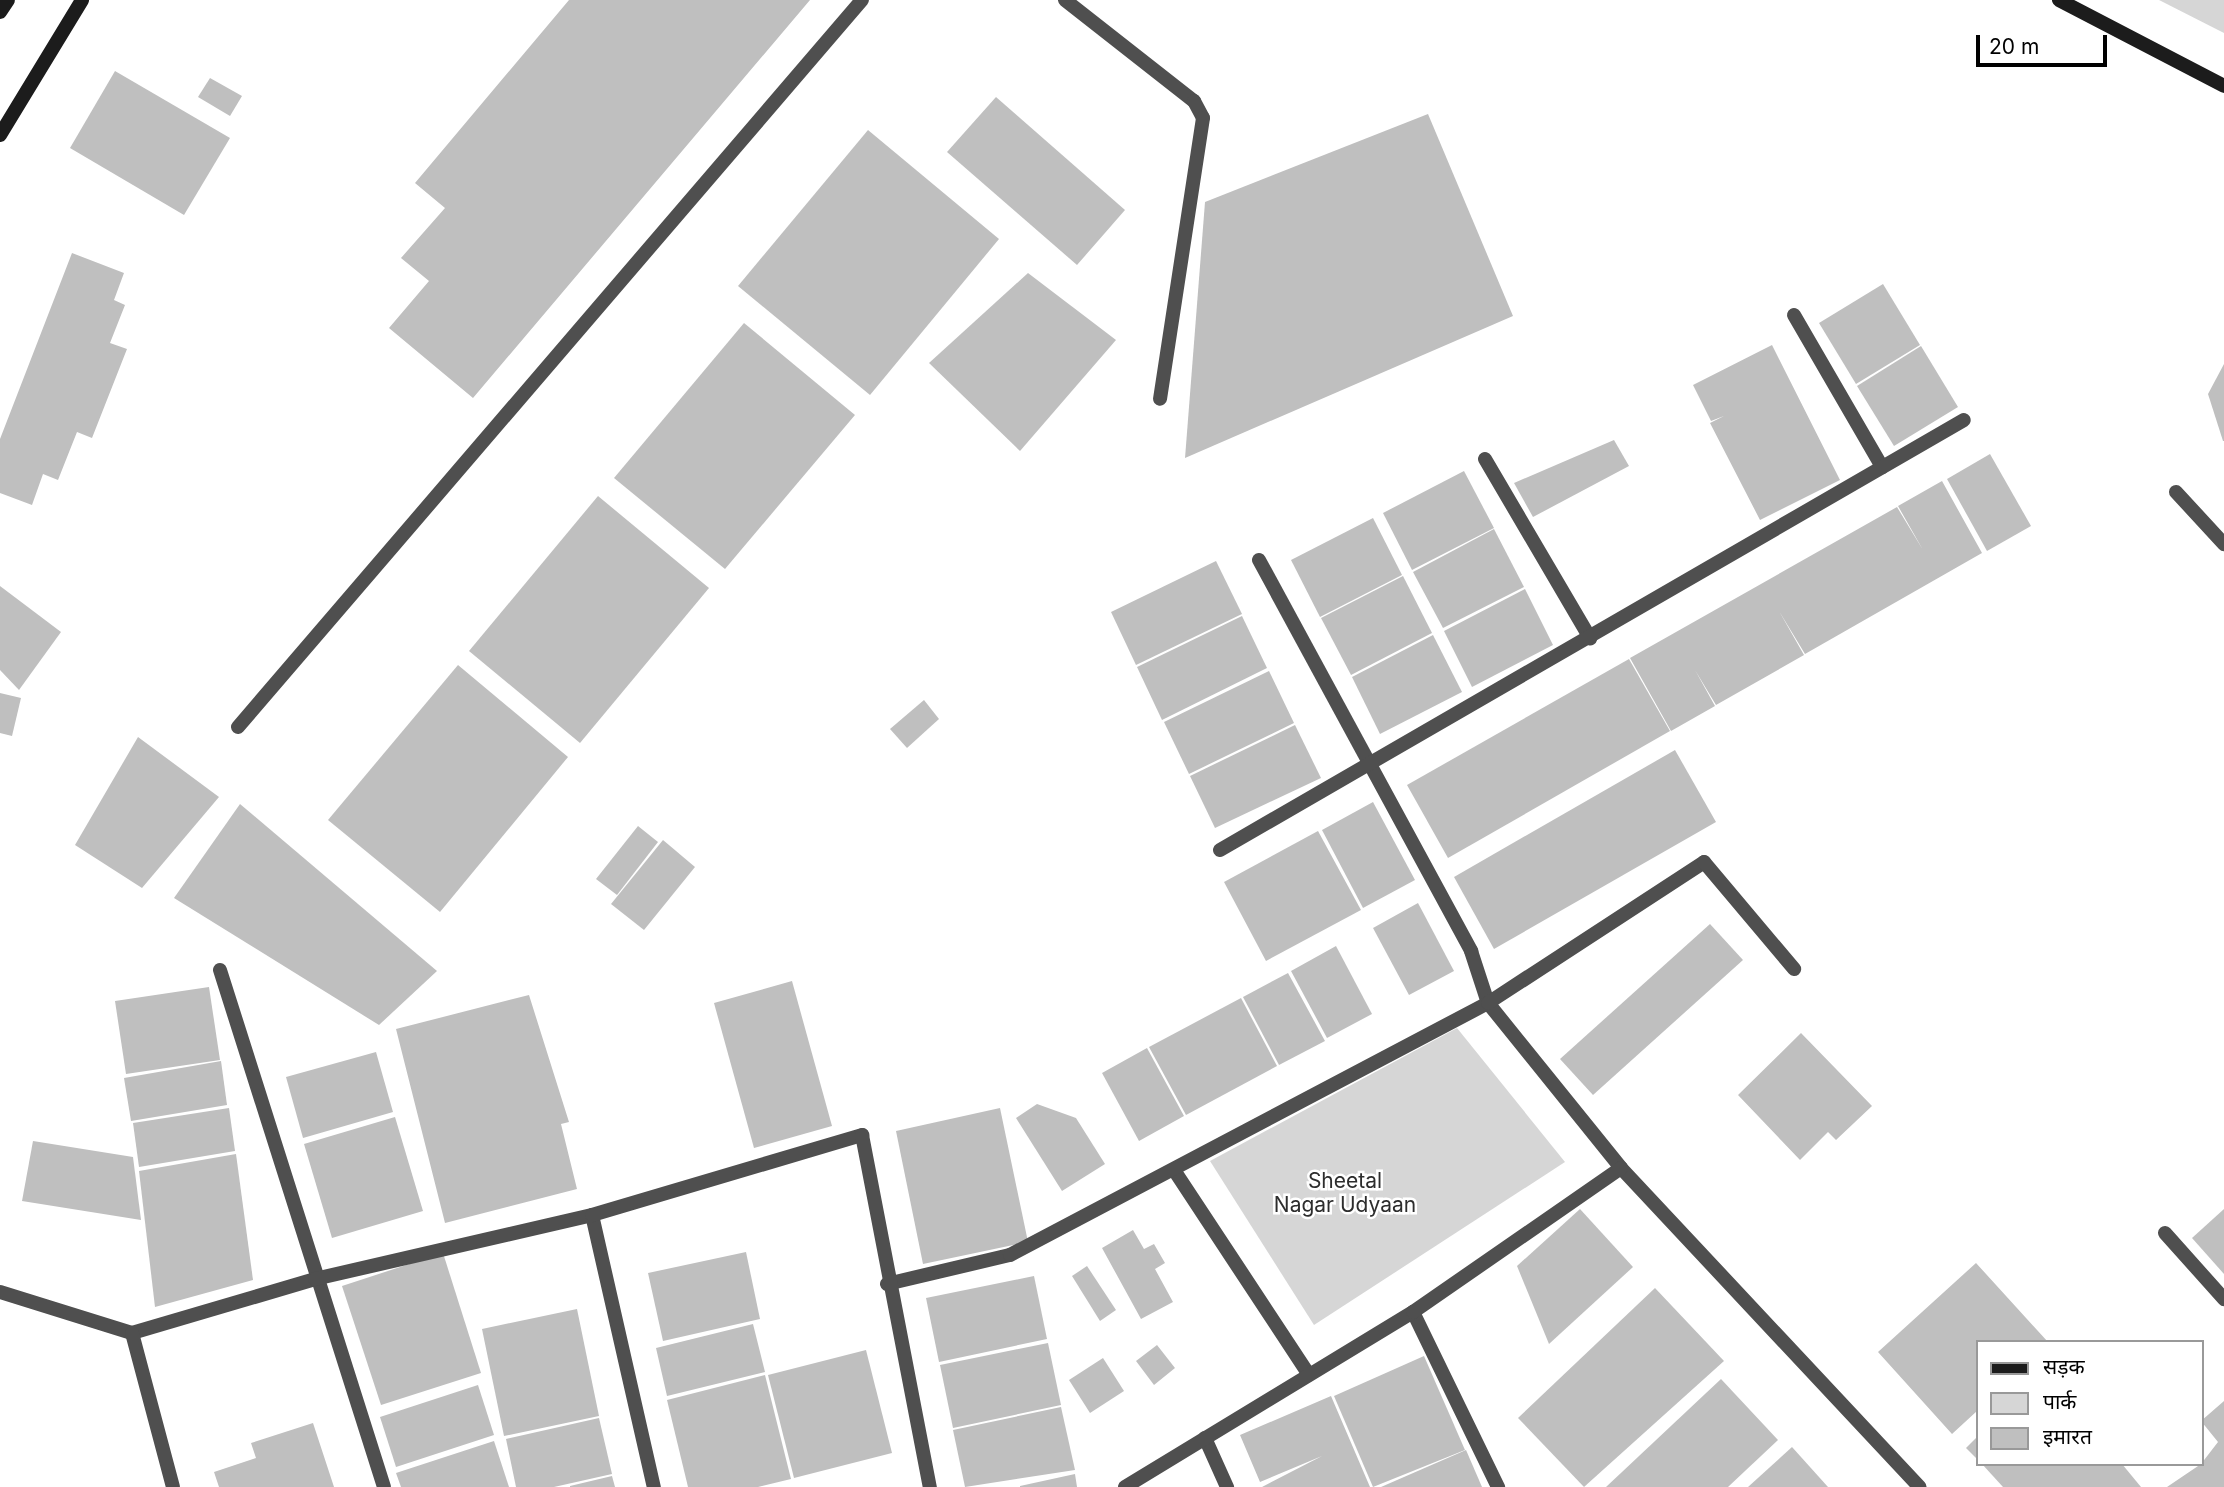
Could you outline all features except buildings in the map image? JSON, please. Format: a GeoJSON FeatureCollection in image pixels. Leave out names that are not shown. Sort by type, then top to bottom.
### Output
{"type":"FeatureCollection","features":[{"type":"Feature","properties":{"kind":"street"},"geometry":{"type":"LineString","coordinates":[[0,12],[8,0]]}},
{"type":"Feature","properties":{"kind":"street"},"geometry":{"type":"LineString","coordinates":[[0,135],[82,0]]}},
{"type":"Feature","properties":{"kind":"street"},"geometry":{"type":"LineString","coordinates":[[238,727],[862,0]]}},
{"type":"Feature","properties":{"kind":"street"},"geometry":{"type":"LineString","coordinates":[[1065,0],[1194,101],[1203,118],[1160,399]]}},
{"type":"Feature","properties":{"kind":"street"},"geometry":{"type":"LineString","coordinates":[[2059,0],[2224,86]]}},
{"type":"Feature","properties":{"kind":"street"},"geometry":{"type":"LineString","coordinates":[[1794,315],[1882,467]]}},
{"type":"Feature","properties":{"kind":"street"},"geometry":{"type":"LineString","coordinates":[[1220,849],[1373,765],[1964,420]]}},
{"type":"Feature","properties":{"kind":"street"},"geometry":{"type":"LineString","coordinates":[[1485,459],[1590,638]]}},
{"type":"Feature","properties":{"kind":"street"},"geometry":{"type":"LineString","coordinates":[[2176,492],[2224,544]]}},
{"type":"Feature","properties":{"kind":"street"},"geometry":{"type":"LineString","coordinates":[[1259,560],[1373,765],[1471,951],[1488,1003],[1621,1168],[1919,1487]]}},
{"type":"Feature","properties":{"kind":"street"},"geometry":{"type":"LineString","coordinates":[[887,1284],[1010,1255],[1488,1003],[1704,862],[1794,969]]}},
{"type":"Feature","properties":{"kind":"street"},"geometry":{"type":"LineString","coordinates":[[220,970],[315,1279],[384,1487]]}},
{"type":"Feature","properties":{"kind":"street"},"geometry":{"type":"LineString","coordinates":[[0,1292],[132,1333],[315,1279],[592,1215],[862,1135],[887,1284],[930,1487]]}},
{"type":"Feature","properties":{"kind":"street"},"geometry":{"type":"LineString","coordinates":[[1125,1487],[1413,1312],[1621,1168]]}},
{"type":"Feature","properties":{"kind":"street"},"geometry":{"type":"LineString","coordinates":[[1174,1170],[1309,1375]]}},
{"type":"Feature","properties":{"kind":"street"},"geometry":{"type":"LineString","coordinates":[[592,1215],[654,1487]]}},
{"type":"Feature","properties":{"kind":"street"},"geometry":{"type":"LineString","coordinates":[[2165,1233],[2224,1299]]}},
{"type":"Feature","properties":{"kind":"street"},"geometry":{"type":"LineString","coordinates":[[1413,1312],[1498,1487]]}},
{"type":"Feature","properties":{"kind":"street"},"geometry":{"type":"LineString","coordinates":[[132,1333],[173,1487]]}},
{"type":"Feature","properties":{"kind":"street"},"geometry":{"type":"LineString","coordinates":[[1205,1438],[1227,1487]]}},
{"type":"Feature","properties":{"kind":"green space"},"geometry":{"type":"Polygon","coordinates":[[[2159,0],[2224,0],[2224,33],[2159,0]]]}},
{"type":"Feature","properties":{"kind":"green space","name":"Sheetal Nagar Udyaan"},"geometry":{"type":"Polygon","coordinates":[[[1457,1028],[1565,1162],[1314,1325],[1210,1161],[1457,1028]]]}}]}
